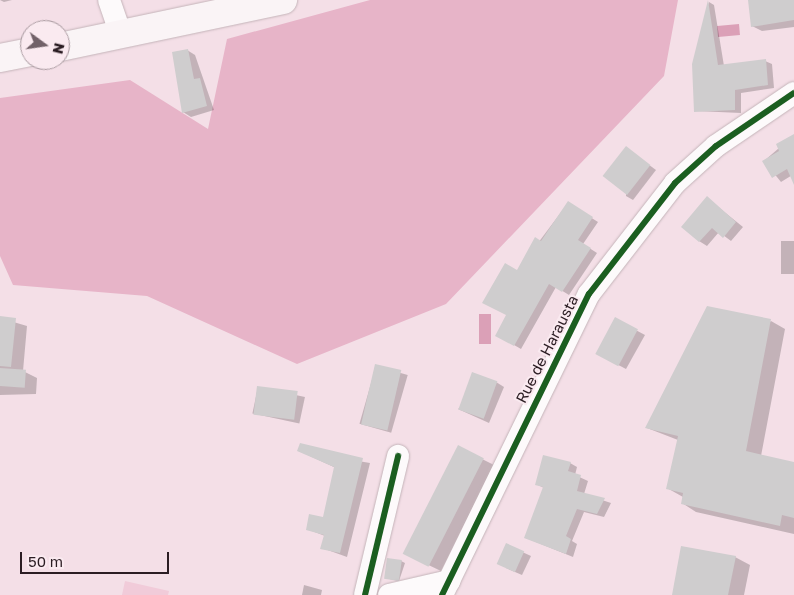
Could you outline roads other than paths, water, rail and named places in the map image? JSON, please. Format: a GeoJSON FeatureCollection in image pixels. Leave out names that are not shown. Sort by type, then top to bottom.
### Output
{"type":"FeatureCollection","features":[{"type":"Feature","properties":{"kind":"main road"},"geometry":{"type":"LineString","coordinates":[[70,45],[283,0]]}},
{"type":"Feature","properties":{"kind":"main road"},"geometry":{"type":"LineString","coordinates":[[0,58],[20,54]]}},
{"type":"Feature","properties":{"kind":"street"},"geometry":{"type":"LineString","coordinates":[[108,0],[121,35]]}},
{"type":"Feature","properties":{"kind":"street","name":"Rue de Harausta"},"geometry":{"type":"LineString","coordinates":[[445,588],[589,294],[674,183],[716,146],[794,94]]}},
{"type":"Feature","properties":{"kind":"street"},"geometry":{"type":"LineString","coordinates":[[365,595],[398,456]]}},
{"type":"Feature","properties":{"kind":"street"},"geometry":{"type":"LineString","coordinates":[[388,595],[445,588]]}}]}
